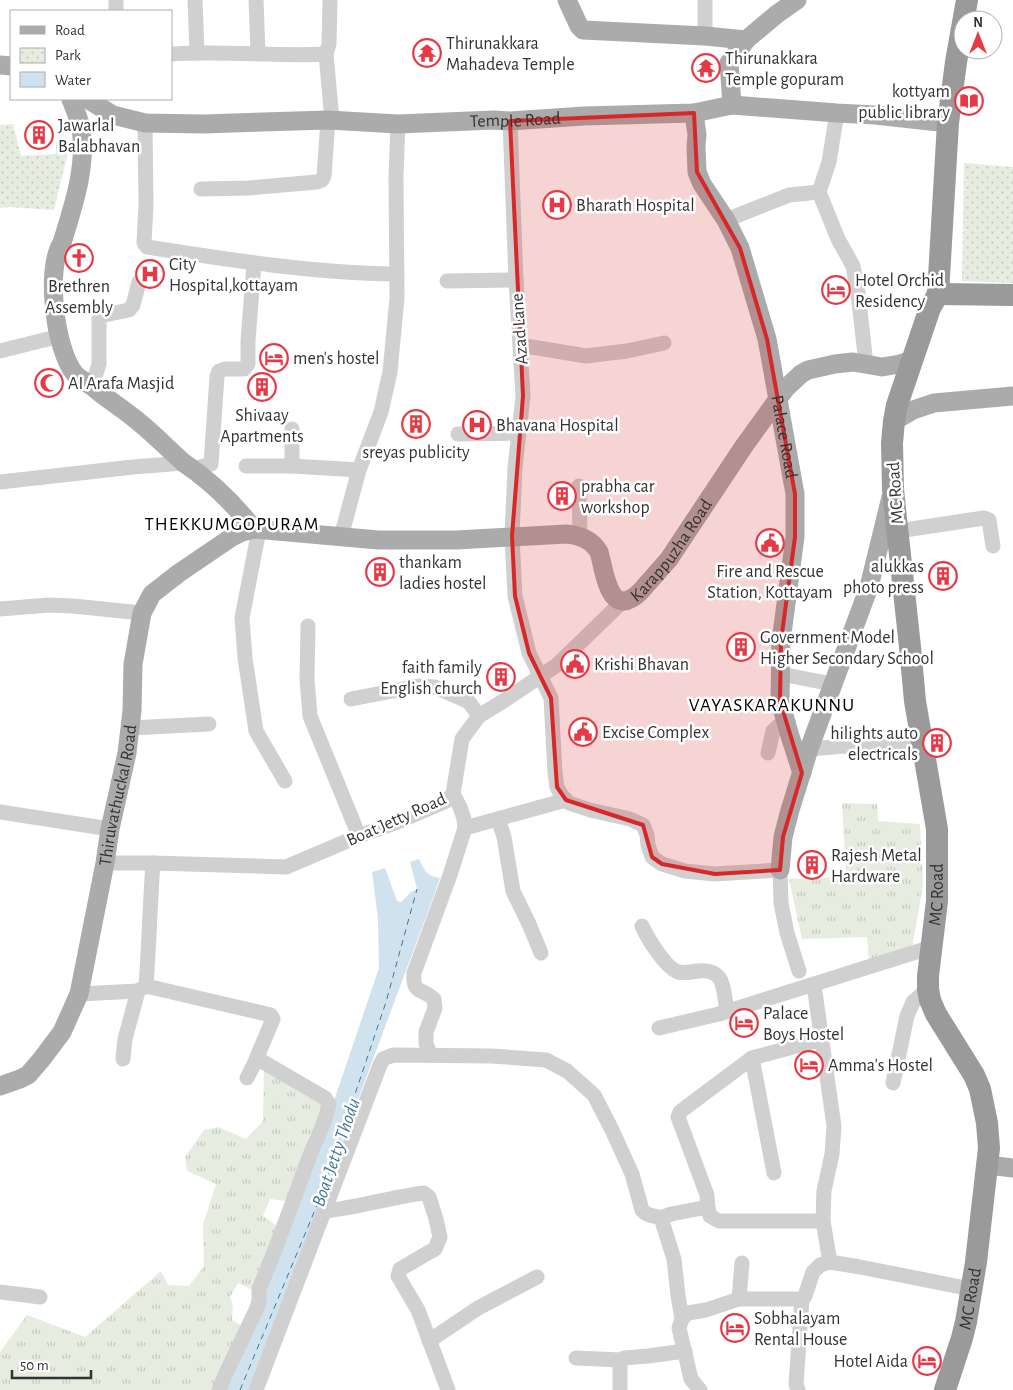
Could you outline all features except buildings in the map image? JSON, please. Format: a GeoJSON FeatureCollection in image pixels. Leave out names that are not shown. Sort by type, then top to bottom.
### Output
{"type":"FeatureCollection","features":[{"type":"Feature","properties":{"kind":"highway"},"geometry":{"type":"LineString","coordinates":[[967,0],[948,122],[938,294],[1013,295]]}},
{"type":"Feature","properties":{"kind":"highway","name":"MC Road"},"geometry":{"type":"LineString","coordinates":[[938,294],[930,308],[897,405],[892,443],[893,488],[912,675],[937,829],[937,901],[928,988],[930,1000],[936,1014],[974,1075],[980,1089],[988,1131],[989,1148],[976,1262],[962,1338],[944,1390]]}},
{"type":"Feature","properties":{"kind":"main road"},"geometry":{"type":"LineString","coordinates":[[567,0],[579,26],[584,30],[746,40]]}},
{"type":"Feature","properties":{"kind":"main road"},"geometry":{"type":"LineString","coordinates":[[732,105],[724,63],[746,40],[797,0]]}},
{"type":"Feature","properties":{"kind":"main road"},"geometry":{"type":"LineString","coordinates":[[71,100],[81,128],[82,162],[77,192],[62,242],[57,250],[53,288],[55,314],[60,336],[64,351],[76,376],[132,417],[188,466],[224,494],[256,529],[378,540],[493,538],[566,534],[580,536]]}},
{"type":"Feature","properties":{"kind":"main road","name":"Temple Road"},"geometry":{"type":"LineString","coordinates":[[89,100],[113,115],[145,123],[203,124],[330,120],[398,124],[510,121],[584,116],[694,113],[732,105],[948,122]]}},
{"type":"Feature","properties":{"kind":"main road","name":"Palace Road"},"geometry":{"type":"LineString","coordinates":[[694,113],[697,172],[702,184],[726,220],[740,248],[767,339],[795,494],[795,537],[781,641],[780,701],[802,773]]}},
{"type":"Feature","properties":{"kind":"main road","name":"Karappuzha Road"},"geometry":{"type":"LineString","coordinates":[[580,536],[596,547],[599,552],[608,589],[612,595],[623,601],[636,597],[669,559],[744,446],[778,398],[793,381],[808,370],[853,362],[874,365],[900,364],[912,360]]}},
{"type":"Feature","properties":{"kind":"main road"},"geometry":{"type":"LineString","coordinates":[[874,365],[934,403]]}},
{"type":"Feature","properties":{"kind":"main road"},"geometry":{"type":"LineString","coordinates":[[894,421],[913,410],[934,403],[1013,396]]}},
{"type":"Feature","properties":{"kind":"main road"},"geometry":{"type":"LineString","coordinates":[[780,870],[783,837],[809,749],[869,587],[893,488]]}},
{"type":"Feature","properties":{"kind":"main road","name":"Thiruvathuckal Road"},"geometry":{"type":"LineString","coordinates":[[0,1086],[28,1075],[41,1060],[62,1032],[79,994],[110,829],[124,772],[131,728],[133,664],[142,613],[152,594],[179,573],[232,537],[242,532],[256,529]]}},
{"type":"Feature","properties":{"kind":"main road"},"geometry":{"type":"LineString","coordinates":[[988,1166],[1013,1168]]}},
{"type":"Feature","properties":{"kind":"street"},"geometry":{"type":"LineString","coordinates":[[195,0],[198,52]]}},
{"type":"Feature","properties":{"kind":"street"},"geometry":{"type":"LineString","coordinates":[[256,0],[258,54]]}},
{"type":"Feature","properties":{"kind":"street"},"geometry":{"type":"LineString","coordinates":[[201,189],[249,188],[322,180],[330,120],[326,54],[329,44],[330,0]]}},
{"type":"Feature","properties":{"kind":"street"},"geometry":{"type":"LineString","coordinates":[[705,0],[705,36]]}},
{"type":"Feature","properties":{"kind":"street"},"geometry":{"type":"LineString","coordinates":[[172,54],[198,52],[326,54]]}},
{"type":"Feature","properties":{"kind":"street"},"geometry":{"type":"LineString","coordinates":[[837,113],[829,162],[819,192],[838,238],[853,266],[874,365]]}},
{"type":"Feature","properties":{"kind":"street","name":"Azad Lane"},"geometry":{"type":"LineString","coordinates":[[510,121],[522,396],[514,471],[512,536],[515,596],[529,652],[550,698],[557,787],[566,800]]}},
{"type":"Feature","properties":{"kind":"street"},"geometry":{"type":"LineString","coordinates":[[145,123],[146,206],[144,243],[148,247],[254,264],[329,271],[397,274]]}},
{"type":"Feature","properties":{"kind":"street"},"geometry":{"type":"LineString","coordinates":[[341,537],[359,470],[381,412],[390,372],[397,298],[396,176],[398,124]]}},
{"type":"Feature","properties":{"kind":"street"},"geometry":{"type":"LineString","coordinates":[[726,220],[789,195],[819,192]]}},
{"type":"Feature","properties":{"kind":"street"},"geometry":{"type":"LineString","coordinates":[[0,482],[133,467],[211,464],[217,376],[219,371],[225,369],[244,369],[248,364],[254,264]]}},
{"type":"Feature","properties":{"kind":"street"},"geometry":{"type":"LineString","coordinates":[[447,281],[516,280]]}},
{"type":"Feature","properties":{"kind":"street"},"geometry":{"type":"LineString","coordinates":[[92,386],[100,364],[99,318],[104,315],[129,310],[139,282]]}},
{"type":"Feature","properties":{"kind":"street"},"geometry":{"type":"LineString","coordinates":[[0,351],[60,336]]}},
{"type":"Feature","properties":{"kind":"street"},"geometry":{"type":"LineString","coordinates":[[520,345],[586,356],[627,351],[664,343]]}},
{"type":"Feature","properties":{"kind":"street"},"geometry":{"type":"LineString","coordinates":[[292,429],[292,466]]}},
{"type":"Feature","properties":{"kind":"street"},"geometry":{"type":"LineString","coordinates":[[458,434],[518,433]]}},
{"type":"Feature","properties":{"kind":"street"},"geometry":{"type":"LineString","coordinates":[[246,466],[292,466],[359,470]]}},
{"type":"Feature","properties":{"kind":"street"},"geometry":{"type":"LineString","coordinates":[[579,486],[580,536]]}},
{"type":"Feature","properties":{"kind":"street"},"geometry":{"type":"LineString","coordinates":[[898,531],[984,518],[989,520],[994,546]]}},
{"type":"Feature","properties":{"kind":"street"},"geometry":{"type":"LineString","coordinates":[[256,529],[242,618],[245,658],[256,730],[285,781]]}},
{"type":"Feature","properties":{"kind":"street","name":"Boat Jetty Road"},"geometry":{"type":"LineString","coordinates":[[105,863],[286,867],[446,801],[452,794],[462,739],[479,716],[557,665],[623,601]]}},
{"type":"Feature","properties":{"kind":"street"},"geometry":{"type":"LineString","coordinates":[[0,609],[50,605],[142,613]]}},
{"type":"Feature","properties":{"kind":"street"},"geometry":{"type":"LineString","coordinates":[[308,626],[307,679],[310,716],[359,836]]}},
{"type":"Feature","properties":{"kind":"street"},"geometry":{"type":"LineString","coordinates":[[781,674],[832,684]]}},
{"type":"Feature","properties":{"kind":"street"},"geometry":{"type":"LineString","coordinates":[[350,699],[419,686],[435,687],[469,702],[479,716]]}},
{"type":"Feature","properties":{"kind":"street"},"geometry":{"type":"LineString","coordinates":[[768,753],[773,731],[785,720]]}},
{"type":"Feature","properties":{"kind":"street"},"geometry":{"type":"LineString","coordinates":[[131,728],[209,724]]}},
{"type":"Feature","properties":{"kind":"street"},"geometry":{"type":"LineString","coordinates":[[809,749],[922,740]]}},
{"type":"Feature","properties":{"kind":"street"},"geometry":{"type":"LineString","coordinates":[[430,1054],[426,1043],[426,1032],[434,1008],[434,999],[416,988],[413,981],[414,973],[465,828],[460,807],[452,794]]}},
{"type":"Feature","properties":{"kind":"street"},"geometry":{"type":"LineString","coordinates":[[465,828],[566,800],[569,803],[590,810],[630,819],[643,825],[652,857],[662,864],[685,871],[715,874],[780,870],[781,903],[787,933],[799,971]]}},
{"type":"Feature","properties":{"kind":"street"},"geometry":{"type":"LineString","coordinates":[[0,812],[110,829]]}},
{"type":"Feature","properties":{"kind":"street"},"geometry":{"type":"LineString","coordinates":[[498,819],[504,837],[513,891],[541,953]]}},
{"type":"Feature","properties":{"kind":"street"},"geometry":{"type":"LineString","coordinates":[[123,1059],[124,1048],[142,988],[149,950],[153,863]]}},
{"type":"Feature","properties":{"kind":"street"},"geometry":{"type":"LineString","coordinates":[[642,926],[651,944],[672,969],[680,972],[707,970],[717,974],[721,980],[727,1011]]}},
{"type":"Feature","properties":{"kind":"street"},"geometry":{"type":"LineString","coordinates":[[659,1028],[727,1011],[932,947]]}},
{"type":"Feature","properties":{"kind":"street"},"geometry":{"type":"LineString","coordinates":[[814,985],[834,1126],[832,1154],[824,1191],[823,1221],[830,1262]]}},
{"type":"Feature","properties":{"kind":"street"},"geometry":{"type":"LineString","coordinates":[[79,994],[142,988],[271,1014],[273,1019],[247,1078]]}},
{"type":"Feature","properties":{"kind":"street"},"geometry":{"type":"LineString","coordinates":[[893,1083],[906,1016],[913,1002],[928,988]]}},
{"type":"Feature","properties":{"kind":"street"},"geometry":{"type":"LineString","coordinates":[[823,1039],[752,1058],[685,1108],[678,1117],[707,1195],[710,1216],[719,1221],[823,1221]]}},
{"type":"Feature","properties":{"kind":"street"},"geometry":{"type":"LineString","coordinates":[[256,1390],[383,1059],[393,1055],[430,1054],[546,1060],[567,1071],[594,1095],[632,1174],[637,1196],[642,1210],[646,1214],[650,1217],[657,1216],[661,1218],[671,1214],[708,1207]]}},
{"type":"Feature","properties":{"kind":"street"},"geometry":{"type":"LineString","coordinates":[[219,1390],[256,1308],[259,1300],[259,1289],[291,1210],[310,1154],[328,1113],[329,1104],[325,1098],[257,1058]]}},
{"type":"Feature","properties":{"kind":"street"},"geometry":{"type":"LineString","coordinates":[[752,1058],[774,1173]]}},
{"type":"Feature","properties":{"kind":"street"},"geometry":{"type":"LineString","coordinates":[[324,1212],[363,1206],[407,1195],[424,1193],[429,1197],[440,1237],[435,1249],[400,1269],[398,1276],[418,1310],[448,1390]]}},
{"type":"Feature","properties":{"kind":"street"},"geometry":{"type":"LineString","coordinates":[[661,1218],[674,1259],[682,1319]]}},
{"type":"Feature","properties":{"kind":"street"},"geometry":{"type":"LineString","coordinates":[[798,1390],[796,1384],[802,1299],[805,1296],[813,1272],[820,1265],[830,1262],[971,1289]]}},
{"type":"Feature","properties":{"kind":"street"},"geometry":{"type":"LineString","coordinates":[[739,1298],[742,1263]]}},
{"type":"Feature","properties":{"kind":"street"},"geometry":{"type":"LineString","coordinates":[[429,1341],[478,1308],[537,1277]]}},
{"type":"Feature","properties":{"kind":"street"},"geometry":{"type":"LineString","coordinates":[[0,1292],[40,1297]]}},
{"type":"Feature","properties":{"kind":"street"},"geometry":{"type":"LineString","coordinates":[[700,1390],[692,1379],[679,1328],[682,1319],[688,1313],[706,1310],[739,1298],[802,1299]]}},
{"type":"Feature","properties":{"kind":"street"},"geometry":{"type":"LineString","coordinates":[[576,1358],[621,1360],[624,1358],[685,1351]]}},
{"type":"Feature","properties":{"kind":"street"},"geometry":{"type":"LineString","coordinates":[[620,1390],[621,1360]]}},
{"type":"Feature","properties":{"kind":"highlighted area"},"geometry":{"type":"Polygon","coordinates":[[[694,113],[697,172],[740,248],[767,339],[795,494],[795,537],[781,641],[780,701],[802,773],[783,837],[780,870],[715,874],[662,864],[652,857],[643,825],[566,800],[557,787],[551,698],[529,653],[515,596],[512,536],[523,396],[510,121],[694,113]]]}},
{"type":"Feature","properties":{"kind":"green space"},"geometry":{"type":"Polygon","coordinates":[[[13,124],[21,156],[56,154],[56,143],[68,144],[68,152],[54,210],[0,208],[0,125],[13,124]]]}},
{"type":"Feature","properties":{"kind":"green space"},"geometry":{"type":"Polygon","coordinates":[[[964,163],[1013,167],[1013,283],[962,281],[964,163]]]}},
{"type":"Feature","properties":{"kind":"green space"},"geometry":{"type":"Polygon","coordinates":[[[842,803],[877,804],[878,821],[920,824],[923,884],[912,949],[869,962],[867,937],[802,939],[789,879],[846,877],[842,803]]]}},
{"type":"Feature","properties":{"kind":"green space"},"geometry":{"type":"Polygon","coordinates":[[[264,1070],[325,1104],[291,1202],[270,1199],[263,1216],[280,1228],[255,1291],[238,1283],[230,1297],[233,1307],[232,1320],[242,1326],[214,1390],[0,1390],[0,1352],[27,1315],[85,1337],[161,1271],[168,1285],[189,1286],[204,1266],[203,1225],[216,1184],[187,1171],[185,1157],[204,1130],[218,1127],[246,1139],[263,1121],[264,1070]]]}},
{"type":"Feature","properties":{"kind":"water","name":"Boat Jetty Thodu"},"geometry":{"type":"Polygon","coordinates":[[[419,859],[427,872],[432,876],[440,878],[433,898],[250,1390],[226,1390],[317,1151],[379,968],[378,919],[372,872],[385,868],[397,901],[401,902],[417,889],[410,862],[419,859]]]}},
{"type":"Feature","properties":{"kind":"ferry route"},"geometry":{"type":"LineString","coordinates":[[240,1390],[320,1198],[386,1002],[417,889]]}},
{"type":"Feature","properties":{"kind":"place","name":"Thirunakkara Mahadeva Temple"},"geometry":{"type":"Point","coordinates":[427,53]}},
{"type":"Feature","properties":{"kind":"place","name":"Thirunakkara Temple gopuram"},"geometry":{"type":"Point","coordinates":[706,68]}},
{"type":"Feature","properties":{"kind":"place","name":"kottyam public library"},"geometry":{"type":"Point","coordinates":[969,101]}},
{"type":"Feature","properties":{"kind":"place","name":"Jawarlal Balabhavan"},"geometry":{"type":"Point","coordinates":[39,135]}},
{"type":"Feature","properties":{"kind":"place","name":"Bharath Hospital"},"geometry":{"type":"Point","coordinates":[557,205]}},
{"type":"Feature","properties":{"kind":"place","name":"Brethren Assembly"},"geometry":{"type":"Point","coordinates":[79,258]}},
{"type":"Feature","properties":{"kind":"place","name":"City Hospital,kottayam"},"geometry":{"type":"Point","coordinates":[150,274]}},
{"type":"Feature","properties":{"kind":"place","name":"Hotel Orchid Residency"},"geometry":{"type":"Point","coordinates":[836,290]}},
{"type":"Feature","properties":{"kind":"place","name":"men's hostel"},"geometry":{"type":"Point","coordinates":[274,358]}},
{"type":"Feature","properties":{"kind":"place","name":"AI Arafa Masjid"},"geometry":{"type":"Point","coordinates":[49,383]}},
{"type":"Feature","properties":{"kind":"place","name":"Shivaay Apartments"},"geometry":{"type":"Point","coordinates":[262,387]}},
{"type":"Feature","properties":{"kind":"place","name":"sreyas publicity"},"geometry":{"type":"Point","coordinates":[416,424]}},
{"type":"Feature","properties":{"kind":"place","name":"Bhavana Hospital"},"geometry":{"type":"Point","coordinates":[477,425]}},
{"type":"Feature","properties":{"kind":"place","name":"prabha car workshop"},"geometry":{"type":"Point","coordinates":[562,496]}},
{"type":"Feature","properties":{"kind":"place","name":"Fire and Rescue Station, Kottayam"},"geometry":{"type":"Point","coordinates":[770,543]}},
{"type":"Feature","properties":{"kind":"place","name":"thankam ladies hostel"},"geometry":{"type":"Point","coordinates":[380,572]}},
{"type":"Feature","properties":{"kind":"place","name":"alukkas photo press"},"geometry":{"type":"Point","coordinates":[943,576]}},
{"type":"Feature","properties":{"kind":"place","name":"Government Model Higher Secondary School"},"geometry":{"type":"Point","coordinates":[741,647]}},
{"type":"Feature","properties":{"kind":"place","name":"Krishi Bhavan"},"geometry":{"type":"Point","coordinates":[575,664]}},
{"type":"Feature","properties":{"kind":"place","name":"faith family English church"},"geometry":{"type":"Point","coordinates":[501,677]}},
{"type":"Feature","properties":{"kind":"place","name":"Excise Complex"},"geometry":{"type":"Point","coordinates":[583,732]}},
{"type":"Feature","properties":{"kind":"place","name":"hilights auto electricals"},"geometry":{"type":"Point","coordinates":[937,743]}},
{"type":"Feature","properties":{"kind":"place","name":"Rajesh Metal Hardware"},"geometry":{"type":"Point","coordinates":[812,865]}},
{"type":"Feature","properties":{"kind":"place","name":"Palace Boys Hostel"},"geometry":{"type":"Point","coordinates":[744,1023]}},
{"type":"Feature","properties":{"kind":"place","name":"Amma's Hostel"},"geometry":{"type":"Point","coordinates":[809,1065]}},
{"type":"Feature","properties":{"kind":"place","name":"Sobhalayam Rental House"},"geometry":{"type":"Point","coordinates":[735,1328]}},
{"type":"Feature","properties":{"kind":"place","name":"Hotel Aida"},"geometry":{"type":"Point","coordinates":[927,1361]}},
{"type":"Feature","properties":{"kind":"district","name":"THEKKUMGOPURAM"},"geometry":{"type":"Point","coordinates":[232,523]}},
{"type":"Feature","properties":{"kind":"district","name":"VAYASKARAKUNNU"},"geometry":{"type":"Point","coordinates":[772,704]}}]}
